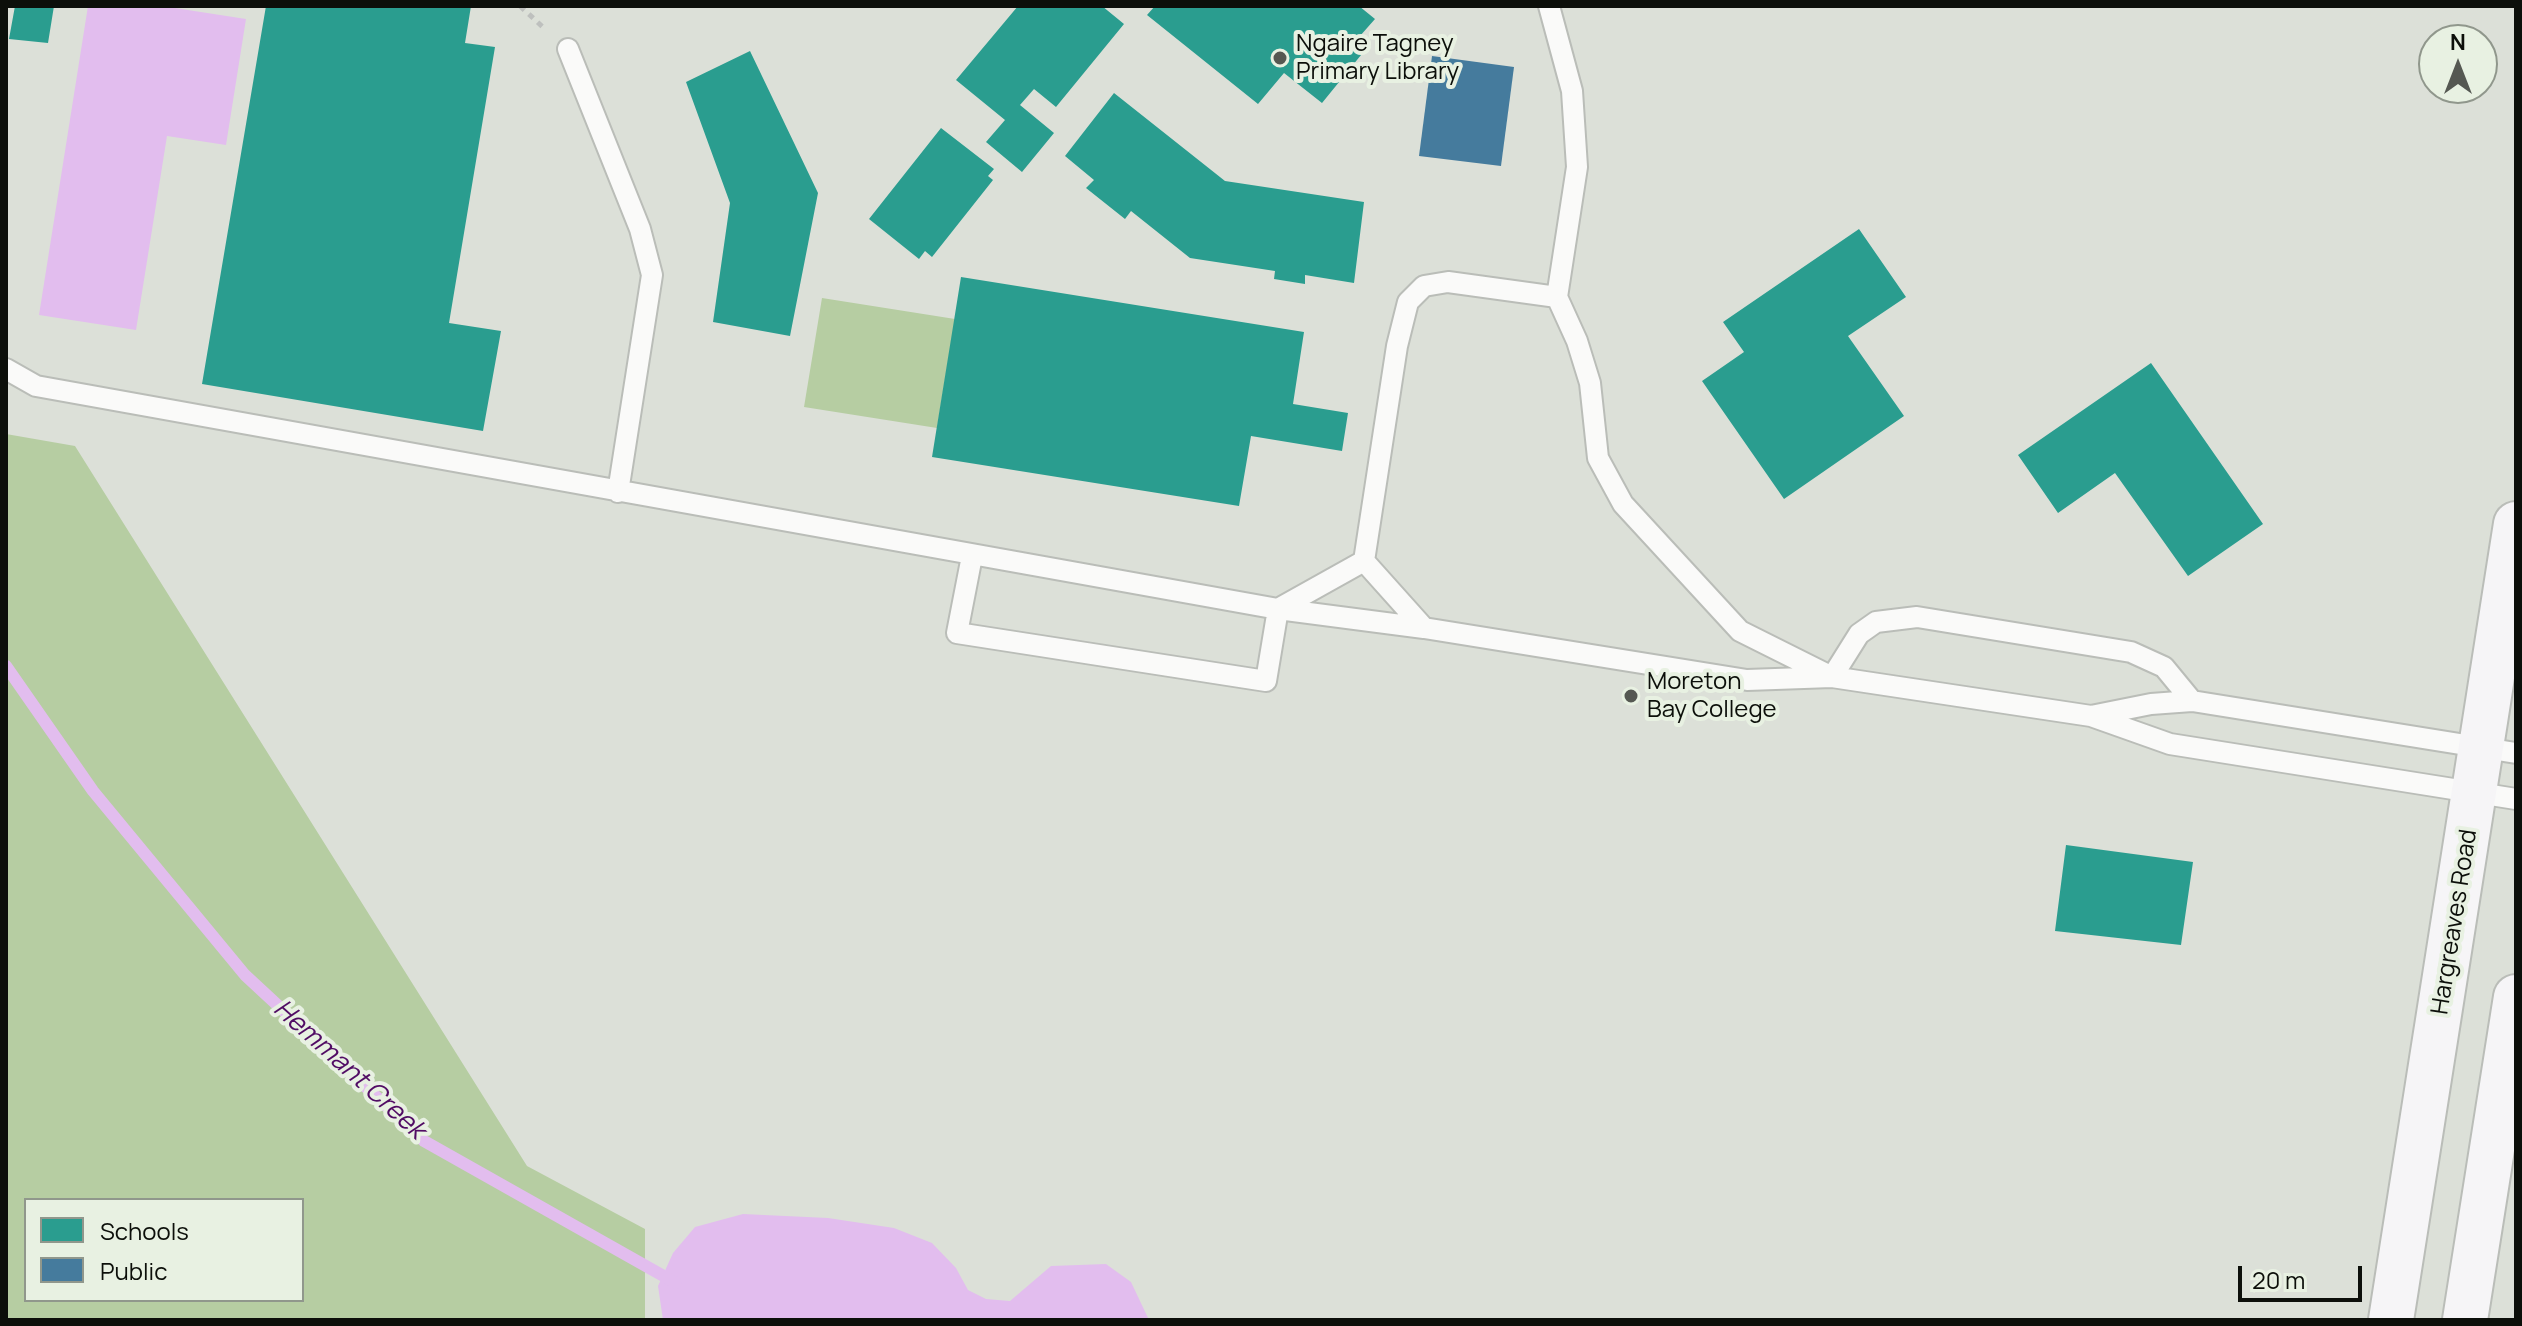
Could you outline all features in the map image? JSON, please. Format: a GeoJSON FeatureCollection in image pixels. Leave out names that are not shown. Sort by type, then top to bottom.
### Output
{"type":"FeatureCollection","features":[{"type":"Feature","properties":{"kind":"main road","name":"Hargreaves Road"},"geometry":{"type":"LineString","coordinates":[[2391,1320],[2496,796],[2516,524]]}},
{"type":"Feature","properties":{"kind":"main road"},"geometry":{"type":"LineString","coordinates":[[2465,1320],[2516,997]]}},
{"type":"Feature","properties":{"kind":"lane"},"geometry":{"type":"LineString","coordinates":[[1549,6],[1572,91],[1577,167],[1557,297],[1577,341],[1590,383],[1598,458],[1623,504],[1740,631],[1832,677]]}},
{"type":"Feature","properties":{"kind":"lane"},"geometry":{"type":"LineString","coordinates":[[568,49],[640,229],[652,275],[618,492]]}},
{"type":"Feature","properties":{"kind":"lane"},"geometry":{"type":"LineString","coordinates":[[1364,561],[1397,346],[1408,302],[1424,286],[1448,282],[1557,297]]}},
{"type":"Feature","properties":{"kind":"lane"},"geometry":{"type":"LineString","coordinates":[[6,369],[36,386],[1278,609],[1424,628],[1747,680],[1832,677],[2091,716],[2170,744],[2496,796]]}},
{"type":"Feature","properties":{"kind":"lane"},"geometry":{"type":"LineString","coordinates":[[972,556],[957,633],[1266,681],[1278,609]]}},
{"type":"Feature","properties":{"kind":"lane"},"geometry":{"type":"LineString","coordinates":[[1278,609],[1364,561]]}},
{"type":"Feature","properties":{"kind":"lane"},"geometry":{"type":"LineString","coordinates":[[1364,561],[1424,628]]}},
{"type":"Feature","properties":{"kind":"lane"},"geometry":{"type":"LineString","coordinates":[[1832,677],[1859,634],[1876,622],[1917,617],[2131,652],[2164,667],[2192,701]]}},
{"type":"Feature","properties":{"kind":"lane"},"geometry":{"type":"LineString","coordinates":[[2091,716],[2151,704],[2192,701],[2499,750]]}},
{"type":"Feature","properties":{"kind":"green space"},"geometry":{"type":"Polygon","coordinates":[[[822,298],[955,319],[937,428],[804,407],[822,298]]]}},
{"type":"Feature","properties":{"kind":"green space"},"geometry":{"type":"Polygon","coordinates":[[[6,434],[75,446],[527,1166],[645,1229],[645,1320],[6,1320],[6,434]]]}},
{"type":"Feature","properties":{"kind":"shaded area"},"geometry":{"type":"Polygon","coordinates":[[[88,6],[162,6],[246,19],[226,145],[167,136],[136,330],[39,315],[88,6]]]}},
{"type":"Feature","properties":{"kind":"shaded area"},"geometry":{"type":"Polygon","coordinates":[[[743,1214],[828,1218],[894,1228],[932,1243],[956,1268],[968,1290],[986,1299],[1010,1301],[1051,1266],[1106,1264],[1131,1282],[1149,1320],[663,1320],[658,1286],[673,1253],[695,1227],[743,1214]]]}},
{"type":"Feature","properties":{"kind":"building: Schools"},"geometry":{"type":"Polygon","coordinates":[[[15,6],[54,6],[48,43],[9,39],[15,6]]]}},
{"type":"Feature","properties":{"kind":"building: Schools"},"geometry":{"type":"Polygon","coordinates":[[[266,6],[471,6],[465,43],[495,47],[449,323],[501,331],[483,431],[202,384],[266,6]]]}},
{"type":"Feature","properties":{"kind":"building: Schools"},"geometry":{"type":"Polygon","coordinates":[[[1018,6],[1102,6],[1124,24],[1056,107],[1034,89],[1020,105],[1054,133],[1022,172],[986,142],[1005,120],[956,80],[1018,6]]]}},
{"type":"Feature","properties":{"kind":"building: Schools","name":"Ngaire Tagney Primary Library"},"geometry":{"type":"Polygon","coordinates":[[[1155,6],[1359,6],[1375,19],[1360,36],[1370,44],[1322,103],[1284,73],[1258,104],[1147,15],[1155,6]]]}},
{"type":"Feature","properties":{"kind":"building: Schools"},"geometry":{"type":"Polygon","coordinates":[[[750,51],[818,193],[790,336],[713,322],[730,203],[686,82],[750,51]]]}},
{"type":"Feature","properties":{"kind":"building: Schools"},"geometry":{"type":"Polygon","coordinates":[[[1114,93],[1225,181],[1364,202],[1354,283],[1305,275],[1305,284],[1274,279],[1275,271],[1190,258],[1131,211],[1125,219],[1086,188],[1094,180],[1065,156],[1114,93]]]}},
{"type":"Feature","properties":{"kind":"building: Schools"},"geometry":{"type":"Polygon","coordinates":[[[941,128],[994,169],[988,176],[993,180],[932,257],[925,251],[919,259],[869,219],[941,128]]]}},
{"type":"Feature","properties":{"kind":"building: Schools"},"geometry":{"type":"Polygon","coordinates":[[[1859,229],[1906,297],[1848,336],[1904,416],[1784,499],[1702,381],[1744,352],[1723,322],[1859,229]]]}},
{"type":"Feature","properties":{"kind":"building: Schools"},"geometry":{"type":"Polygon","coordinates":[[[961,277],[1304,332],[1293,404],[1348,413],[1342,451],[1251,436],[1239,506],[932,457],[961,277]]]}},
{"type":"Feature","properties":{"kind":"building: Schools"},"geometry":{"type":"Polygon","coordinates":[[[2151,363],[2263,524],[2188,576],[2115,473],[2058,513],[2018,455],[2151,363]]]}},
{"type":"Feature","properties":{"kind":"building: Schools"},"geometry":{"type":"Polygon","coordinates":[[[2066,845],[2193,862],[2181,945],[2055,931],[2066,845]]]}},
{"type":"Feature","properties":{"kind":"building: Public"},"geometry":{"type":"Polygon","coordinates":[[[1432,56],[1514,67],[1501,166],[1419,156],[1432,56]]]}},
{"type":"Feature","properties":{"kind":"waterway","name":"Hemmant Creek"},"geometry":{"type":"LineString","coordinates":[[6,666],[93,791],[245,975],[424,1141],[676,1283]]}},
{"type":"Feature","properties":{"kind":"place","name":"Ngaire Tagney Primary Library"},"geometry":{"type":"Point","coordinates":[1280,58]}},
{"type":"Feature","properties":{"kind":"place","name":"Moreton Bay College"},"geometry":{"type":"Point","coordinates":[1631,696]}}]}
